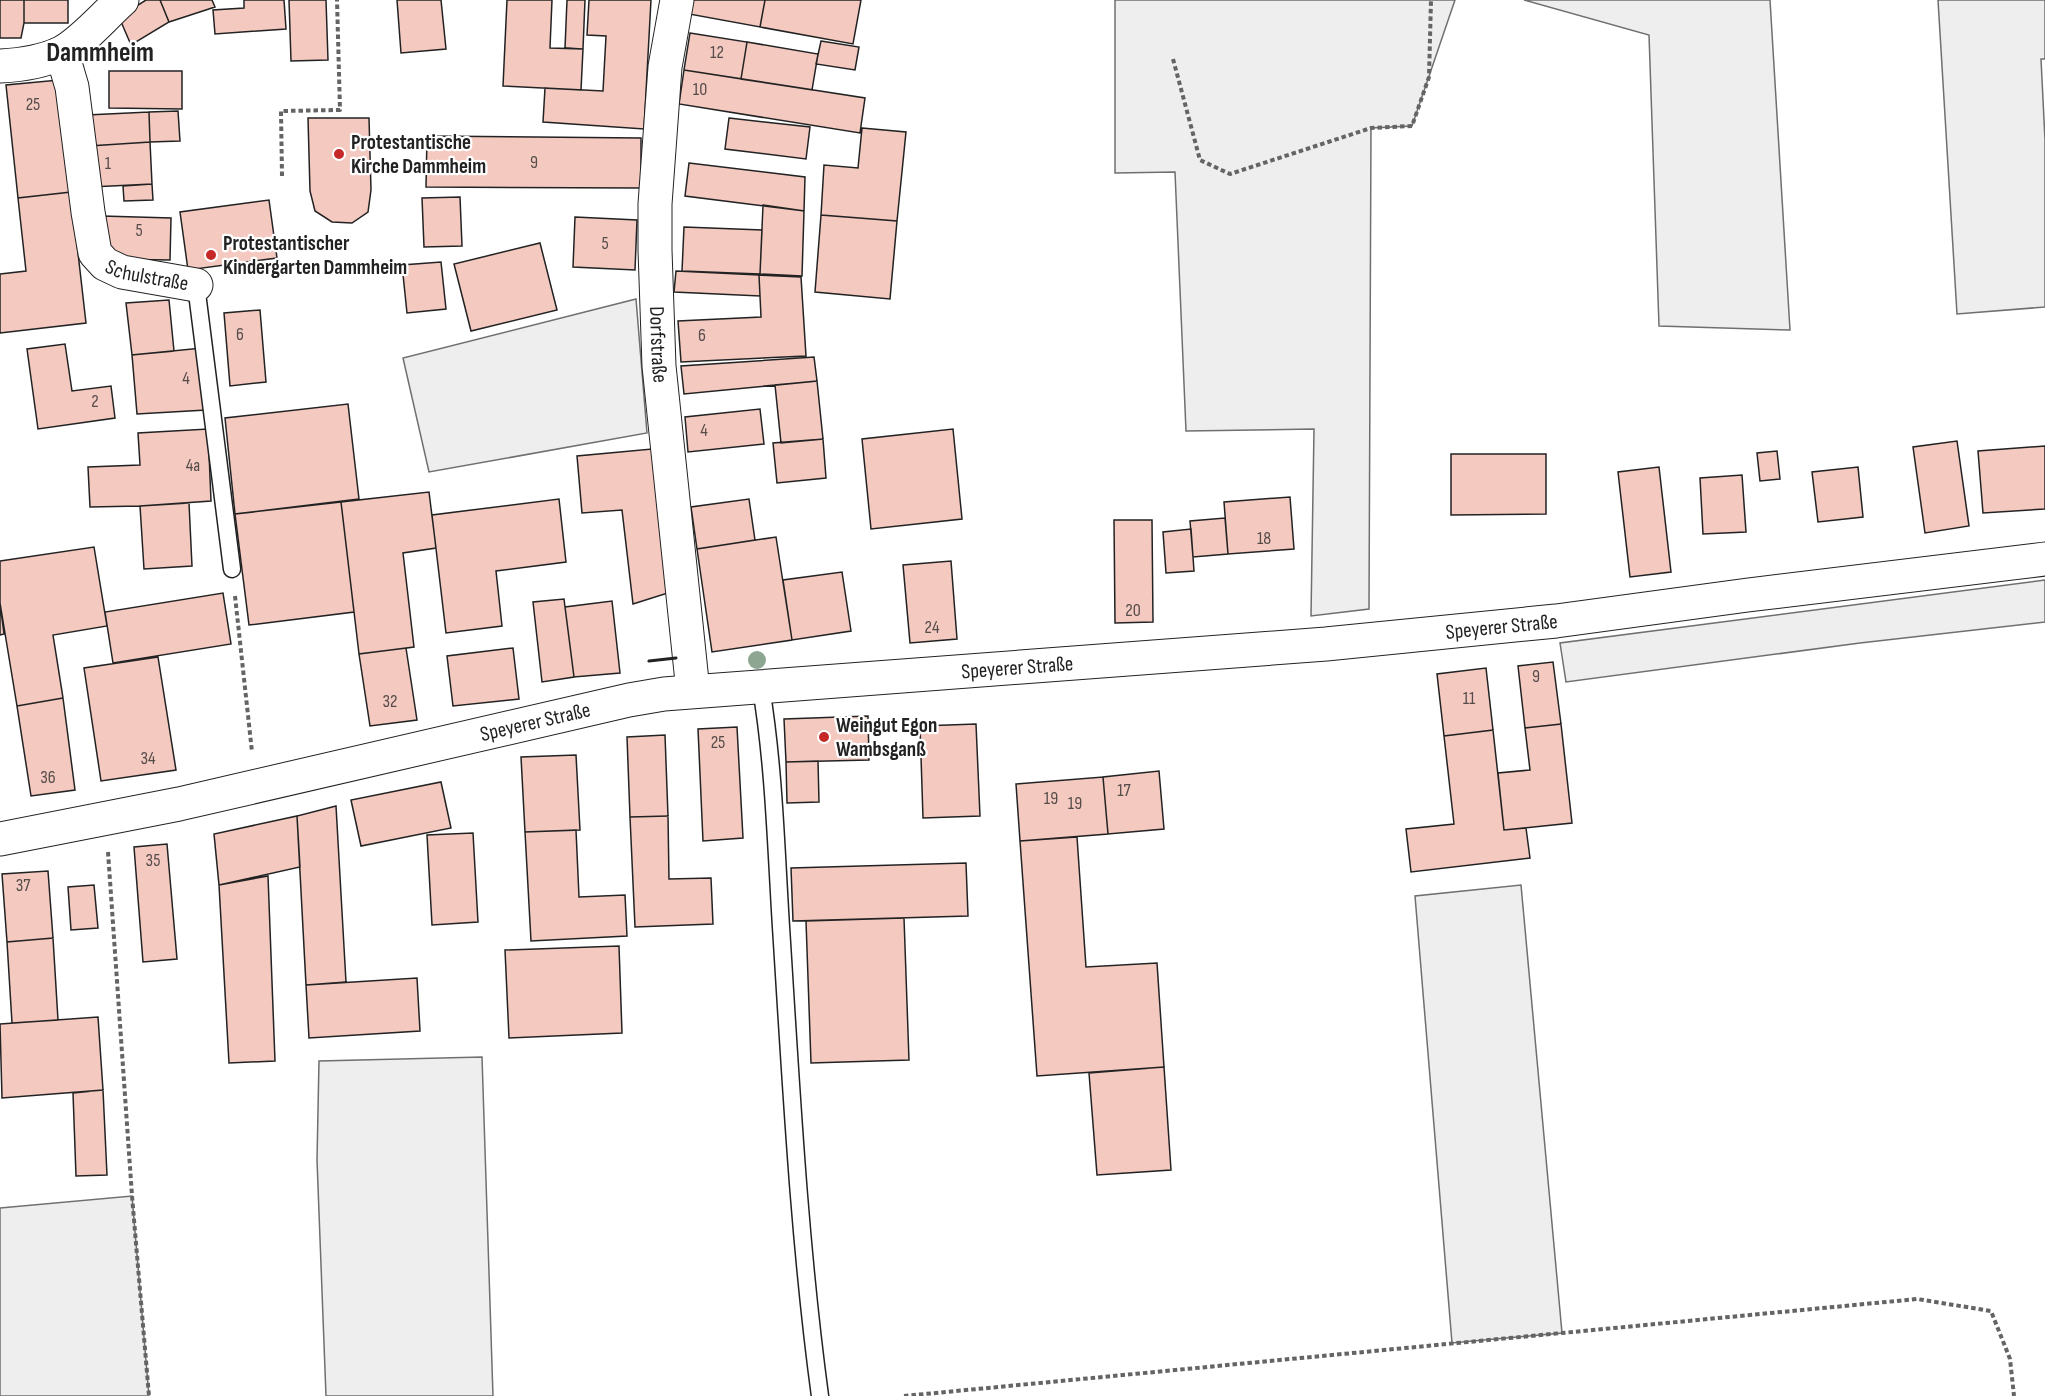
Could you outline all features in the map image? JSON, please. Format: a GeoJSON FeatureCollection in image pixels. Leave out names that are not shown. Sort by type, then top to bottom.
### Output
{"type":"FeatureCollection","features":[{"type":"Feature","properties":{"kind":"street"},"geometry":{"type":"LineString","coordinates":[[0,66],[39,61],[62,53],[122,0]]}},
{"type":"Feature","properties":{"kind":"street","name":"Dorfstraße"},"geometry":{"type":"LineString","coordinates":[[678,0],[665,67],[655,204],[655,250],[659,366],[693,691]]}},
{"type":"Feature","properties":{"kind":"street","name":"Schulstraße"},"geometry":{"type":"LineString","coordinates":[[62,53],[72,87],[95,253],[105,264],[122,272],[196,285]]}},
{"type":"Feature","properties":{"kind":"street","name":"Speyerer Straße"},"geometry":{"type":"LineString","coordinates":[[0,839],[106,819],[629,700],[693,691],[760,688],[1233,652],[1544,622],[2045,559]]}},
{"type":"Feature","properties":{"kind":"lane","name":"Schulstraße"},"geometry":{"type":"LineString","coordinates":[[196,285],[232,569]]}},
{"type":"Feature","properties":{"kind":"lane"},"geometry":{"type":"LineString","coordinates":[[760,688],[773,807],[793,1108],[820,1396]]}},
{"type":"Feature","properties":{"kind":"path"},"geometry":{"type":"LineString","coordinates":[[282,176],[281,111],[340,110],[337,0]]}},
{"type":"Feature","properties":{"kind":"path"},"geometry":{"type":"LineString","coordinates":[[1173,59],[1200,160],[1230,174],[1371,128],[1412,126],[1430,77],[1431,0]]}},
{"type":"Feature","properties":{"kind":"path"},"geometry":{"type":"LineString","coordinates":[[232,569],[255,786]]}},
{"type":"Feature","properties":{"kind":"path"},"geometry":{"type":"LineString","coordinates":[[106,819],[132,1196],[149,1396]]}},
{"type":"Feature","properties":{"kind":"path"},"geometry":{"type":"LineString","coordinates":[[904,1396],[1917,1299],[1991,1311],[2010,1359],[2014,1396]]}},
{"type":"Feature","properties":{"kind":"shaded area"},"geometry":{"type":"Polygon","coordinates":[[[1115,0],[1455,0],[1412,126],[1371,128],[1369,609],[1311,616],[1314,429],[1186,431],[1175,172],[1115,173],[1115,0]]]}},
{"type":"Feature","properties":{"kind":"shaded area"},"geometry":{"type":"Polygon","coordinates":[[[1524,0],[1770,0],[1790,330],[1659,326],[1649,35],[1524,0]]]}},
{"type":"Feature","properties":{"kind":"shaded area"},"geometry":{"type":"Polygon","coordinates":[[[1938,0],[2045,0],[2045,59],[2041,59],[2045,140],[2045,307],[1957,314],[1938,0]]]}},
{"type":"Feature","properties":{"kind":"shaded area"},"geometry":{"type":"Polygon","coordinates":[[[636,299],[647,433],[429,472],[403,358],[636,299]]]}},
{"type":"Feature","properties":{"kind":"shaded area"},"geometry":{"type":"Polygon","coordinates":[[[2045,580],[2045,622],[1860,643],[1566,682],[1560,643],[2045,580]]]}},
{"type":"Feature","properties":{"kind":"shaded area"},"geometry":{"type":"Polygon","coordinates":[[[1521,885],[1562,1333],[1452,1343],[1415,896],[1521,885]]]}},
{"type":"Feature","properties":{"kind":"shaded area"},"geometry":{"type":"Polygon","coordinates":[[[482,1057],[493,1396],[326,1396],[317,1160],[319,1061],[482,1057]]]}},
{"type":"Feature","properties":{"kind":"shaded area"},"geometry":{"type":"Polygon","coordinates":[[[132,1196],[149,1396],[0,1396],[0,1208],[132,1196]]]}},
{"type":"Feature","properties":{"kind":"building"},"geometry":{"type":"Polygon","coordinates":[[[0,0],[24,0],[24,23],[21,38],[0,38],[0,0]]]}},
{"type":"Feature","properties":{"kind":"building"},"geometry":{"type":"Polygon","coordinates":[[[24,0],[68,0],[68,23],[24,23],[24,0]]]}},
{"type":"Feature","properties":{"kind":"building"},"geometry":{"type":"Polygon","coordinates":[[[146,0],[160,0],[169,22],[131,45],[119,17],[146,0]]]}},
{"type":"Feature","properties":{"kind":"building"},"geometry":{"type":"Polygon","coordinates":[[[160,0],[212,0],[215,7],[169,22],[160,0]]]}},
{"type":"Feature","properties":{"kind":"building"},"geometry":{"type":"Polygon","coordinates":[[[244,0],[284,0],[286,29],[215,34],[213,10],[244,8],[244,0]]]}},
{"type":"Feature","properties":{"kind":"building"},"geometry":{"type":"Polygon","coordinates":[[[289,0],[326,0],[328,60],[291,61],[289,0]]]}},
{"type":"Feature","properties":{"kind":"building"},"geometry":{"type":"Polygon","coordinates":[[[397,0],[441,0],[446,49],[401,53],[397,0]]]}},
{"type":"Feature","properties":{"kind":"building"},"geometry":{"type":"Polygon","coordinates":[[[507,0],[552,0],[550,48],[583,49],[581,90],[503,86],[507,0]]]}},
{"type":"Feature","properties":{"kind":"building"},"geometry":{"type":"Polygon","coordinates":[[[567,0],[585,0],[583,49],[565,48],[567,0]]]}},
{"type":"Feature","properties":{"kind":"building"},"geometry":{"type":"Polygon","coordinates":[[[589,0],[651,0],[644,129],[543,122],[545,88],[603,91],[606,36],[587,35],[589,0]]]}},
{"type":"Feature","properties":{"kind":"building"},"geometry":{"type":"Polygon","coordinates":[[[692,0],[765,0],[760,27],[689,14],[692,0]]]}},
{"type":"Feature","properties":{"kind":"building"},"geometry":{"type":"Polygon","coordinates":[[[765,0],[861,0],[853,44],[760,27],[765,0]]]}},
{"type":"Feature","properties":{"kind":"building"},"geometry":{"type":"Polygon","coordinates":[[[690,33],[747,42],[741,79],[684,70],[690,33]]]}},
{"type":"Feature","properties":{"kind":"building"},"geometry":{"type":"Polygon","coordinates":[[[821,41],[859,47],[855,70],[816,64],[821,41]]]}},
{"type":"Feature","properties":{"kind":"building"},"geometry":{"type":"Polygon","coordinates":[[[747,42],[818,54],[812,90],[741,79],[747,42]]]}},
{"type":"Feature","properties":{"kind":"building"},"geometry":{"type":"Polygon","coordinates":[[[684,70],[865,98],[860,133],[679,104],[684,70]]]}},
{"type":"Feature","properties":{"kind":"building"},"geometry":{"type":"Polygon","coordinates":[[[109,71],[182,71],[182,109],[109,108],[109,71]]]}},
{"type":"Feature","properties":{"kind":"building"},"geometry":{"type":"Polygon","coordinates":[[[59,80],[71,192],[18,198],[6,85],[59,80]]]}},
{"type":"Feature","properties":{"kind":"building"},"geometry":{"type":"Polygon","coordinates":[[[178,111],[180,141],[150,142],[149,112],[178,111]]]}},
{"type":"Feature","properties":{"kind":"building"},"geometry":{"type":"Polygon","coordinates":[[[149,112],[150,142],[89,146],[87,115],[149,112]]]}},
{"type":"Feature","properties":{"kind":"building","name":"Protestantische Kirche Dammheim"},"geometry":{"type":"Polygon","coordinates":[[[308,118],[369,118],[371,190],[368,212],[352,223],[332,222],[315,211],[310,191],[308,118]]]}},
{"type":"Feature","properties":{"kind":"building"},"geometry":{"type":"Polygon","coordinates":[[[729,118],[810,127],[806,159],[725,149],[729,118]]]}},
{"type":"Feature","properties":{"kind":"building"},"geometry":{"type":"Polygon","coordinates":[[[862,128],[906,132],[897,221],[821,215],[824,165],[858,168],[862,128]]]}},
{"type":"Feature","properties":{"kind":"building"},"geometry":{"type":"Polygon","coordinates":[[[427,136],[641,138],[641,188],[426,187],[427,136]]]}},
{"type":"Feature","properties":{"kind":"building"},"geometry":{"type":"Polygon","coordinates":[[[150,142],[152,184],[91,187],[89,146],[150,142]]]}},
{"type":"Feature","properties":{"kind":"building"},"geometry":{"type":"Polygon","coordinates":[[[689,163],[805,177],[804,211],[685,196],[689,163]]]}},
{"type":"Feature","properties":{"kind":"building"},"geometry":{"type":"Polygon","coordinates":[[[152,184],[153,200],[124,201],[123,186],[152,184]]]}},
{"type":"Feature","properties":{"kind":"building"},"geometry":{"type":"Polygon","coordinates":[[[71,192],[86,323],[0,333],[0,274],[26,271],[18,198],[71,192]]]}},
{"type":"Feature","properties":{"kind":"building"},"geometry":{"type":"Polygon","coordinates":[[[460,197],[462,246],[424,247],[422,198],[460,197]]]}},
{"type":"Feature","properties":{"kind":"building"},"geometry":{"type":"Polygon","coordinates":[[[269,200],[277,258],[188,270],[180,212],[269,200]]]}},
{"type":"Feature","properties":{"kind":"building"},"geometry":{"type":"Polygon","coordinates":[[[763,205],[804,211],[802,276],[760,274],[763,205]]]}},
{"type":"Feature","properties":{"kind":"building"},"geometry":{"type":"Polygon","coordinates":[[[821,215],[897,221],[890,299],[815,292],[821,215]]]}},
{"type":"Feature","properties":{"kind":"building"},"geometry":{"type":"Polygon","coordinates":[[[102,216],[171,218],[170,260],[101,259],[102,216]]]}},
{"type":"Feature","properties":{"kind":"building"},"geometry":{"type":"Polygon","coordinates":[[[575,217],[637,220],[635,270],[573,267],[575,217]]]}},
{"type":"Feature","properties":{"kind":"building"},"geometry":{"type":"Polygon","coordinates":[[[684,227],[762,230],[760,274],[682,271],[684,227]]]}},
{"type":"Feature","properties":{"kind":"building"},"geometry":{"type":"Polygon","coordinates":[[[540,243],[557,310],[471,331],[454,264],[540,243]]]}},
{"type":"Feature","properties":{"kind":"building"},"geometry":{"type":"Polygon","coordinates":[[[441,262],[446,309],[407,313],[402,265],[441,262]]]}},
{"type":"Feature","properties":{"kind":"building"},"geometry":{"type":"Polygon","coordinates":[[[676,271],[759,275],[760,296],[674,292],[676,271]]]}},
{"type":"Feature","properties":{"kind":"building"},"geometry":{"type":"Polygon","coordinates":[[[759,275],[801,277],[806,356],[681,362],[678,321],[761,317],[759,275]]]}},
{"type":"Feature","properties":{"kind":"building"},"geometry":{"type":"Polygon","coordinates":[[[169,300],[174,351],[132,355],[126,303],[169,300]]]}},
{"type":"Feature","properties":{"kind":"building"},"geometry":{"type":"Polygon","coordinates":[[[260,310],[266,382],[230,386],[224,313],[260,310]]]}},
{"type":"Feature","properties":{"kind":"building"},"geometry":{"type":"Polygon","coordinates":[[[65,344],[72,391],[111,386],[115,418],[38,429],[27,349],[65,344]]]}},
{"type":"Feature","properties":{"kind":"building"},"geometry":{"type":"Polygon","coordinates":[[[202,348],[206,410],[137,414],[132,355],[202,348]]]}},
{"type":"Feature","properties":{"kind":"building"},"geometry":{"type":"Polygon","coordinates":[[[814,357],[817,381],[684,394],[681,366],[814,357]]]}},
{"type":"Feature","properties":{"kind":"building"},"geometry":{"type":"Polygon","coordinates":[[[817,381],[823,439],[781,443],[775,385],[817,381]]]}},
{"type":"Feature","properties":{"kind":"building"},"geometry":{"type":"Polygon","coordinates":[[[348,404],[359,499],[235,514],[225,418],[348,404]]]}},
{"type":"Feature","properties":{"kind":"building"},"geometry":{"type":"Polygon","coordinates":[[[760,409],[764,444],[688,452],[685,417],[760,409]]]}},
{"type":"Feature","properties":{"kind":"building"},"geometry":{"type":"Polygon","coordinates":[[[208,429],[211,501],[90,507],[88,467],[140,465],[138,433],[208,429]]]}},
{"type":"Feature","properties":{"kind":"building"},"geometry":{"type":"Polygon","coordinates":[[[953,429],[962,519],[871,529],[862,439],[953,429]]]}},
{"type":"Feature","properties":{"kind":"building"},"geometry":{"type":"Polygon","coordinates":[[[823,439],[826,478],[777,483],[773,443],[823,439]]]}},
{"type":"Feature","properties":{"kind":"building"},"geometry":{"type":"Polygon","coordinates":[[[1957,441],[1969,526],[1925,533],[1913,447],[1957,441]]]}},
{"type":"Feature","properties":{"kind":"building"},"geometry":{"type":"Polygon","coordinates":[[[2045,446],[2045,509],[1983,513],[1978,451],[2045,446]]]}},
{"type":"Feature","properties":{"kind":"building"},"geometry":{"type":"Polygon","coordinates":[[[652,449],[671,592],[633,604],[622,510],[582,513],[577,456],[652,449]]]}},
{"type":"Feature","properties":{"kind":"building"},"geometry":{"type":"Polygon","coordinates":[[[1777,451],[1780,479],[1760,481],[1757,453],[1777,451]]]}},
{"type":"Feature","properties":{"kind":"building"},"geometry":{"type":"Polygon","coordinates":[[[1451,454],[1546,454],[1546,514],[1451,515],[1451,454]]]}},
{"type":"Feature","properties":{"kind":"building"},"geometry":{"type":"Polygon","coordinates":[[[1659,467],[1671,572],[1630,577],[1618,472],[1659,467]]]}},
{"type":"Feature","properties":{"kind":"building"},"geometry":{"type":"Polygon","coordinates":[[[1858,467],[1863,517],[1818,522],[1812,472],[1858,467]]]}},
{"type":"Feature","properties":{"kind":"building"},"geometry":{"type":"Polygon","coordinates":[[[1742,475],[1746,532],[1703,534],[1700,478],[1742,475]]]}},
{"type":"Feature","properties":{"kind":"building"},"geometry":{"type":"Polygon","coordinates":[[[429,492],[436,548],[403,553],[414,647],[359,654],[341,502],[429,492]]]}},
{"type":"Feature","properties":{"kind":"building"},"geometry":{"type":"Polygon","coordinates":[[[1290,497],[1294,549],[1228,554],[1224,502],[1290,497]]]}},
{"type":"Feature","properties":{"kind":"building"},"geometry":{"type":"Polygon","coordinates":[[[559,499],[566,562],[496,571],[502,626],[446,633],[432,515],[559,499]]]}},
{"type":"Feature","properties":{"kind":"building"},"geometry":{"type":"Polygon","coordinates":[[[749,499],[755,540],[697,549],[691,507],[749,499]]]}},
{"type":"Feature","properties":{"kind":"building"},"geometry":{"type":"Polygon","coordinates":[[[341,502],[354,612],[249,625],[235,514],[341,502]]]}},
{"type":"Feature","properties":{"kind":"building"},"geometry":{"type":"Polygon","coordinates":[[[189,503],[192,566],[144,569],[140,506],[189,503]]]}},
{"type":"Feature","properties":{"kind":"building"},"geometry":{"type":"Polygon","coordinates":[[[1225,518],[1228,554],[1193,557],[1190,521],[1225,518]]]}},
{"type":"Feature","properties":{"kind":"building"},"geometry":{"type":"Polygon","coordinates":[[[1114,520],[1152,520],[1153,622],[1115,623],[1114,520]]]}},
{"type":"Feature","properties":{"kind":"building"},"geometry":{"type":"Polygon","coordinates":[[[1191,529],[1194,571],[1166,573],[1163,532],[1191,529]]]}},
{"type":"Feature","properties":{"kind":"building"},"geometry":{"type":"Polygon","coordinates":[[[776,537],[792,640],[712,652],[697,549],[776,537]]]}},
{"type":"Feature","properties":{"kind":"building"},"geometry":{"type":"Polygon","coordinates":[[[94,547],[107,626],[53,635],[63,698],[17,706],[0,603],[0,561],[94,547]]]}},
{"type":"Feature","properties":{"kind":"building"},"geometry":{"type":"Polygon","coordinates":[[[951,561],[957,639],[910,643],[903,565],[951,561]]]}},
{"type":"Feature","properties":{"kind":"building"},"geometry":{"type":"Polygon","coordinates":[[[842,572],[851,631],[792,640],[783,580],[842,572]]]}},
{"type":"Feature","properties":{"kind":"building"},"geometry":{"type":"Polygon","coordinates":[[[223,593],[231,644],[113,663],[105,612],[223,593]]]}},
{"type":"Feature","properties":{"kind":"building"},"geometry":{"type":"Polygon","coordinates":[[[564,599],[574,677],[542,682],[533,602],[564,599]]]}},
{"type":"Feature","properties":{"kind":"building"},"geometry":{"type":"Polygon","coordinates":[[[612,601],[620,673],[574,677],[565,607],[612,601]]]}},
{"type":"Feature","properties":{"kind":"building"},"geometry":{"type":"Polygon","coordinates":[[[0,603],[4,634],[0,635],[0,603]]]}},
{"type":"Feature","properties":{"kind":"building"},"geometry":{"type":"Polygon","coordinates":[[[406,648],[417,720],[370,726],[359,654],[406,648]]]}},
{"type":"Feature","properties":{"kind":"building"},"geometry":{"type":"Polygon","coordinates":[[[513,648],[519,699],[453,706],[447,656],[513,648]]]}},
{"type":"Feature","properties":{"kind":"building"},"geometry":{"type":"Polygon","coordinates":[[[158,657],[176,770],[101,781],[84,668],[158,657]]]}},
{"type":"Feature","properties":{"kind":"building"},"geometry":{"type":"Polygon","coordinates":[[[1553,662],[1561,724],[1525,728],[1518,666],[1553,662]]]}},
{"type":"Feature","properties":{"kind":"building"},"geometry":{"type":"Polygon","coordinates":[[[1486,668],[1493,730],[1444,736],[1437,674],[1486,668]]]}},
{"type":"Feature","properties":{"kind":"building"},"geometry":{"type":"Polygon","coordinates":[[[63,698],[75,790],[31,796],[17,706],[63,698]]]}},
{"type":"Feature","properties":{"kind":"building"},"geometry":{"type":"Polygon","coordinates":[[[868,716],[869,760],[786,762],[784,719],[868,716]]]}},
{"type":"Feature","properties":{"kind":"building"},"geometry":{"type":"Polygon","coordinates":[[[976,724],[980,816],[923,818],[920,726],[976,724]]]}},
{"type":"Feature","properties":{"kind":"building"},"geometry":{"type":"Polygon","coordinates":[[[1561,724],[1572,823],[1504,830],[1498,773],[1530,770],[1525,728],[1561,724]]]}},
{"type":"Feature","properties":{"kind":"building"},"geometry":{"type":"Polygon","coordinates":[[[737,727],[743,838],[703,841],[698,729],[737,727]]]}},
{"type":"Feature","properties":{"kind":"building"},"geometry":{"type":"Polygon","coordinates":[[[1493,730],[1504,830],[1526,828],[1530,858],[1411,872],[1406,829],[1454,824],[1444,736],[1493,730]]]}},
{"type":"Feature","properties":{"kind":"building"},"geometry":{"type":"Polygon","coordinates":[[[665,735],[668,816],[630,817],[627,737],[665,735]]]}},
{"type":"Feature","properties":{"kind":"building"},"geometry":{"type":"Polygon","coordinates":[[[576,755],[580,830],[525,832],[521,757],[576,755]]]}},
{"type":"Feature","properties":{"kind":"building"},"geometry":{"type":"Polygon","coordinates":[[[818,761],[819,802],[787,803],[786,762],[818,761]]]}},
{"type":"Feature","properties":{"kind":"building"},"geometry":{"type":"Polygon","coordinates":[[[1159,771],[1164,829],[1108,834],[1103,777],[1159,771]]]}},
{"type":"Feature","properties":{"kind":"building"},"geometry":{"type":"Polygon","coordinates":[[[1103,777],[1108,834],[1020,841],[1016,784],[1103,777]]]}},
{"type":"Feature","properties":{"kind":"building"},"geometry":{"type":"Polygon","coordinates":[[[441,782],[451,828],[361,846],[351,800],[441,782]]]}},
{"type":"Feature","properties":{"kind":"building"},"geometry":{"type":"Polygon","coordinates":[[[336,806],[346,982],[306,985],[297,816],[336,806]]]}},
{"type":"Feature","properties":{"kind":"building"},"geometry":{"type":"Polygon","coordinates":[[[297,816],[300,867],[219,885],[214,834],[297,816]]]}},
{"type":"Feature","properties":{"kind":"building"},"geometry":{"type":"Polygon","coordinates":[[[668,816],[669,879],[711,878],[713,924],[635,927],[630,817],[668,816]]]}},
{"type":"Feature","properties":{"kind":"building"},"geometry":{"type":"Polygon","coordinates":[[[576,830],[579,897],[625,895],[627,936],[531,941],[525,832],[576,830]]]}},
{"type":"Feature","properties":{"kind":"building"},"geometry":{"type":"Polygon","coordinates":[[[473,833],[478,922],[432,925],[427,835],[473,833]]]}},
{"type":"Feature","properties":{"kind":"building"},"geometry":{"type":"Polygon","coordinates":[[[1077,837],[1086,967],[1157,963],[1164,1067],[1037,1076],[1020,841],[1077,837]]]}},
{"type":"Feature","properties":{"kind":"building"},"geometry":{"type":"Polygon","coordinates":[[[167,844],[177,959],[143,962],[134,847],[167,844]]]}},
{"type":"Feature","properties":{"kind":"building"},"geometry":{"type":"Polygon","coordinates":[[[966,863],[968,916],[793,921],[791,868],[966,863]]]}},
{"type":"Feature","properties":{"kind":"building"},"geometry":{"type":"Polygon","coordinates":[[[48,871],[53,938],[7,942],[2,874],[48,871]]]}},
{"type":"Feature","properties":{"kind":"building"},"geometry":{"type":"Polygon","coordinates":[[[268,876],[275,1061],[229,1063],[219,885],[268,876]]]}},
{"type":"Feature","properties":{"kind":"building"},"geometry":{"type":"Polygon","coordinates":[[[94,885],[98,928],[71,930],[68,887],[94,885]]]}},
{"type":"Feature","properties":{"kind":"building"},"geometry":{"type":"Polygon","coordinates":[[[904,918],[909,1060],[811,1063],[806,921],[904,918]]]}},
{"type":"Feature","properties":{"kind":"building"},"geometry":{"type":"Polygon","coordinates":[[[53,938],[58,1020],[12,1023],[7,942],[53,938]]]}},
{"type":"Feature","properties":{"kind":"building"},"geometry":{"type":"Polygon","coordinates":[[[619,946],[622,1033],[509,1038],[505,950],[619,946]]]}},
{"type":"Feature","properties":{"kind":"building"},"geometry":{"type":"Polygon","coordinates":[[[417,978],[420,1031],[309,1038],[306,985],[417,978]]]}},
{"type":"Feature","properties":{"kind":"building"},"geometry":{"type":"Polygon","coordinates":[[[98,1017],[103,1090],[2,1098],[0,1024],[98,1017]]]}},
{"type":"Feature","properties":{"kind":"building"},"geometry":{"type":"Polygon","coordinates":[[[1164,1067],[1171,1170],[1097,1175],[1089,1073],[1164,1067]]]}},
{"type":"Feature","properties":{"kind":"building"},"geometry":{"type":"Polygon","coordinates":[[[103,1090],[107,1175],[76,1176],[73,1093],[103,1090]]]}},
{"type":"Feature","properties":{"kind":"wall"},"geometry":{"type":"LineString","coordinates":[[649,661],[676,658]]}},
{"type":"Feature","properties":{"kind":"place","name":"Protestantische Kirche Dammheim"},"geometry":{"type":"Point","coordinates":[339,154]}},
{"type":"Feature","properties":{"kind":"place","name":"Protestantischer Kindergarten Dammheim"},"geometry":{"type":"Point","coordinates":[211,255]}},
{"type":"Feature","properties":{"kind":"place","name":"Weingut Egon Wambsganß"},"geometry":{"type":"Point","coordinates":[824,737]}},
{"type":"Feature","properties":{"kind":"district","name":"Dammheim"},"geometry":{"type":"Point","coordinates":[100,53]}}]}
